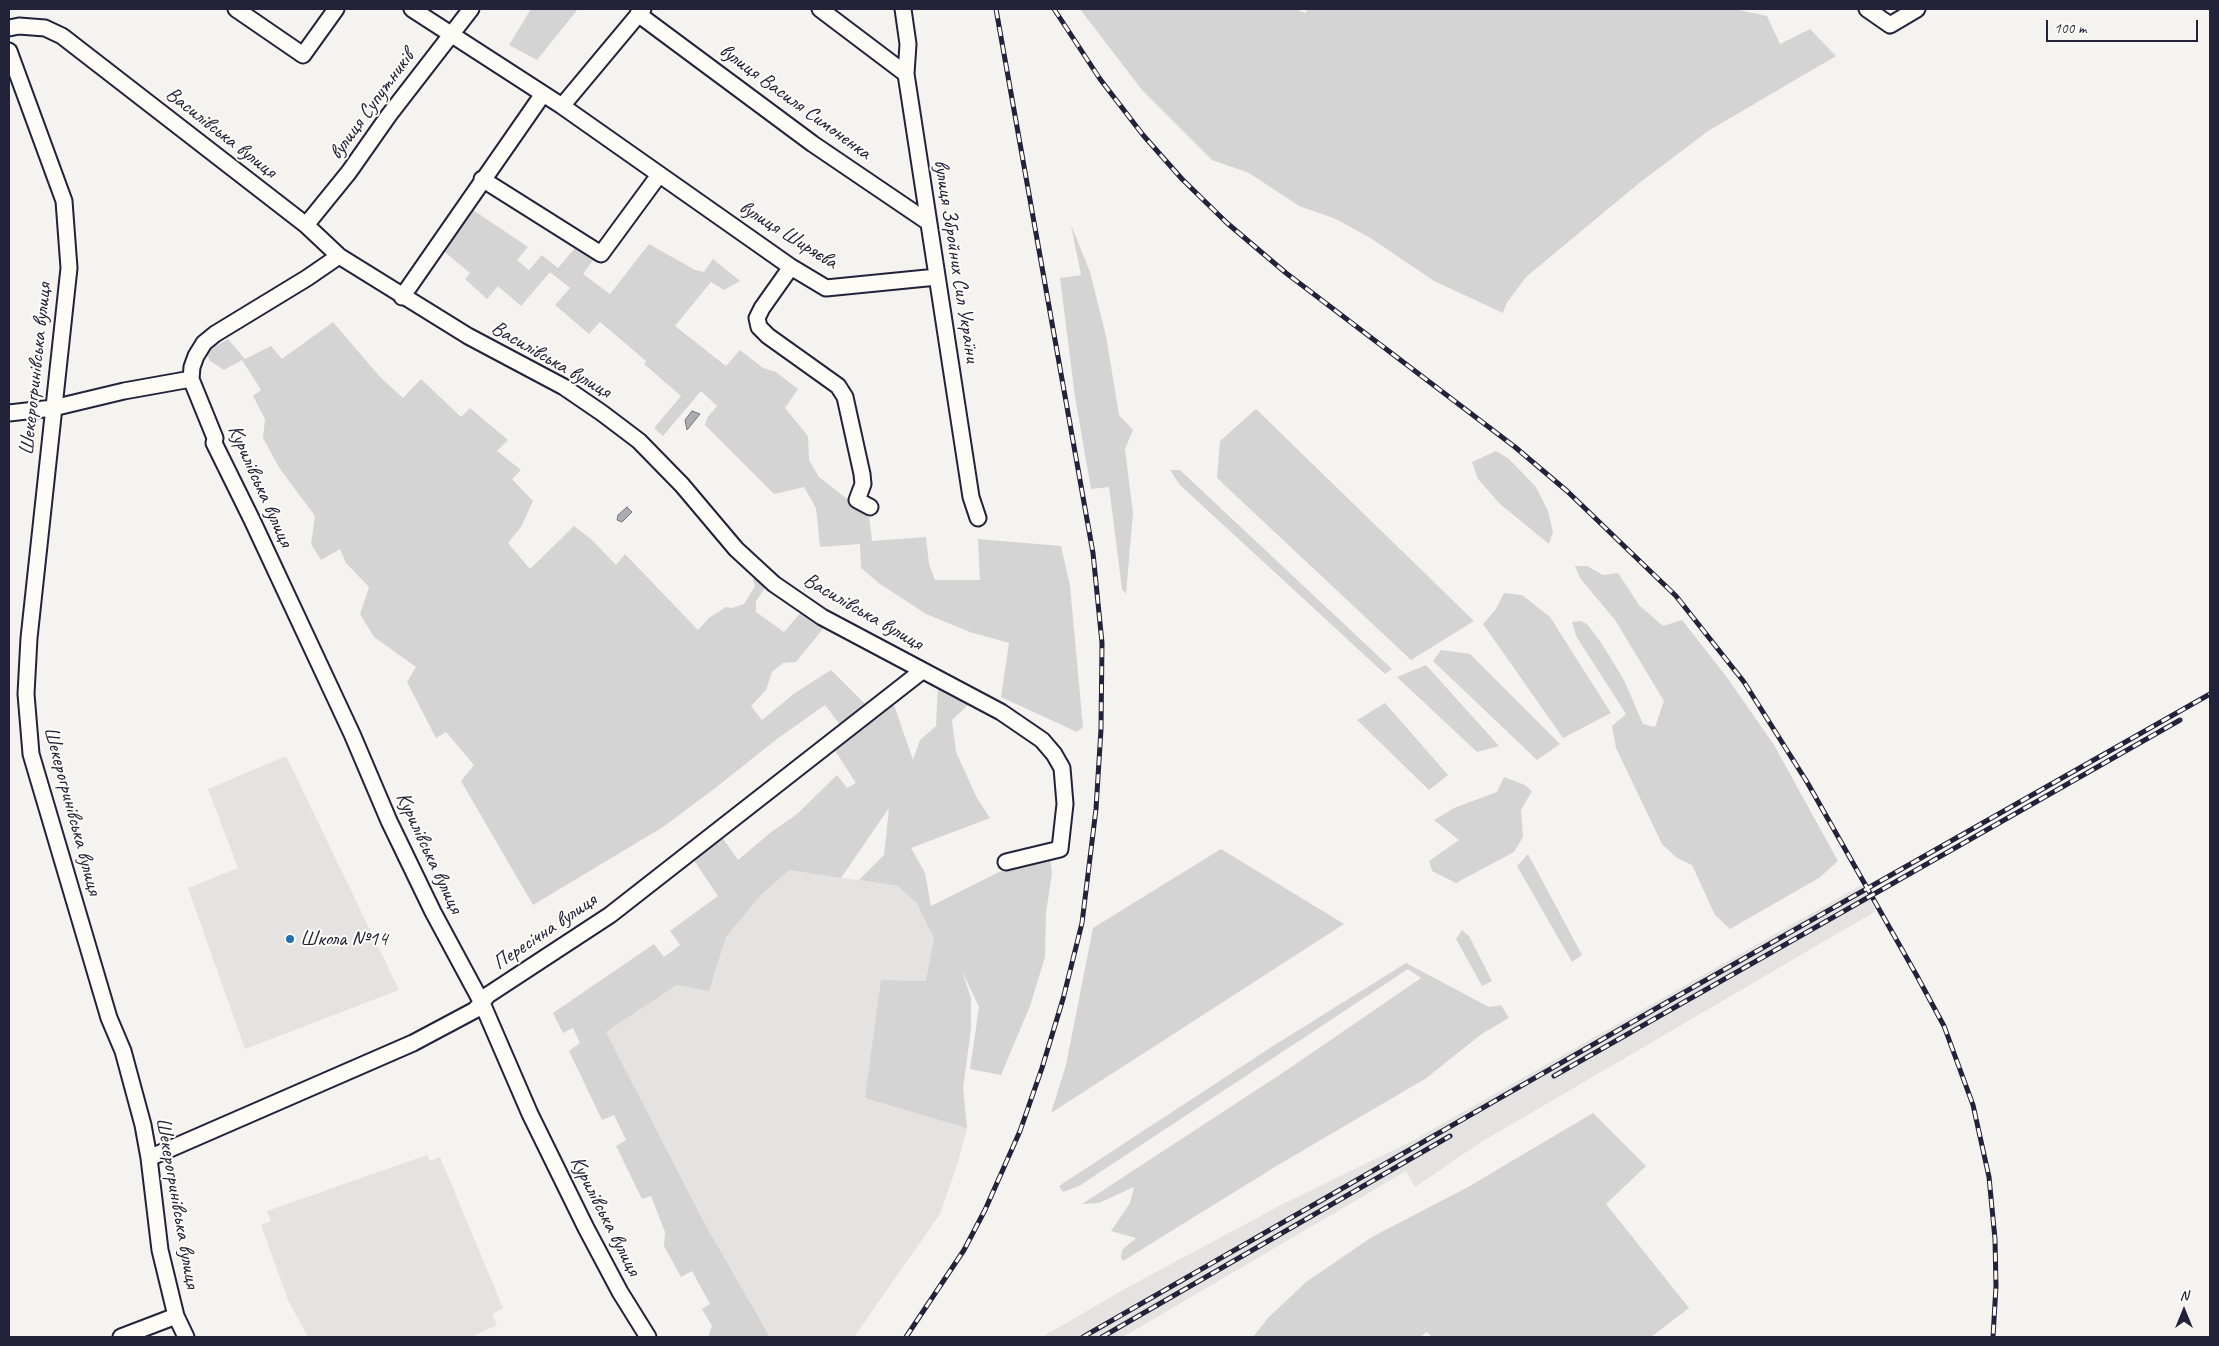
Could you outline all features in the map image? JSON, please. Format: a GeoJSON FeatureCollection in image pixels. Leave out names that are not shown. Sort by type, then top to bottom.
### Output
{"type":"FeatureCollection","features":[{"type":"Feature","properties":{"kind":"street"},"geometry":{"type":"LineString","coordinates":[[236,9],[304,55],[336,9]]}},
{"type":"Feature","properties":{"kind":"street","name":"вулиця Ширяєва"},"geometry":{"type":"LineString","coordinates":[[412,9],[562,106],[791,267],[826,288],[937,277]]}},
{"type":"Feature","properties":{"kind":"street","name":"вулиця Супутників"},"geometry":{"type":"LineString","coordinates":[[306,225],[349,172],[471,9]]}},
{"type":"Feature","properties":{"kind":"street"},"geometry":{"type":"LineString","coordinates":[[820,9],[906,74]]}},
{"type":"Feature","properties":{"kind":"street","name":"вулиця Збройних Сил України"},"geometry":{"type":"LineString","coordinates":[[903,9],[908,44],[906,74],[971,497],[978,518]]}},
{"type":"Feature","properties":{"kind":"street"},"geometry":{"type":"LineString","coordinates":[[1867,9],[1890,25],[1916,9]]}},
{"type":"Feature","properties":{"kind":"street"},"geometry":{"type":"LineString","coordinates":[[562,106],[640,12]]}},
{"type":"Feature","properties":{"kind":"street","name":"вулиця Василя Симоненка"},"geometry":{"type":"LineString","coordinates":[[640,12],[814,144],[928,222]]}},
{"type":"Feature","properties":{"kind":"street","name":"Василівська вулиця"},"geometry":{"type":"LineString","coordinates":[[9,28],[19,26],[45,28],[62,36],[306,225],[339,256],[402,297],[468,336],[564,387],[602,413],[639,441],[682,485],[736,549],[774,584],[822,617],[1002,712],[1042,740],[1054,754],[1062,768],[1065,804],[1060,849],[1006,862]]}},
{"type":"Feature","properties":{"kind":"street","name":"Шекерогринівська вулиця"},"geometry":{"type":"LineString","coordinates":[[9,51],[64,201],[69,268],[29,638],[26,694],[31,754],[109,1018],[123,1051],[143,1125],[160,1250],[176,1316],[186,1337]]}},
{"type":"Feature","properties":{"kind":"street"},"geometry":{"type":"LineString","coordinates":[[402,297],[482,179],[543,94]]}},
{"type":"Feature","properties":{"kind":"street"},"geometry":{"type":"LineString","coordinates":[[482,179],[602,254],[659,174]]}},
{"type":"Feature","properties":{"kind":"street"},"geometry":{"type":"LineString","coordinates":[[9,413],[53,408],[124,391],[191,379],[196,356],[204,343],[215,334],[307,278],[339,256]]}},
{"type":"Feature","properties":{"kind":"street"},"geometry":{"type":"LineString","coordinates":[[791,267],[762,308],[757,318],[759,326],[768,336],[838,386],[845,397],[862,474],[863,484],[857,500],[870,508]]}},
{"type":"Feature","properties":{"kind":"street","name":"Курилівська вулиця"},"geometry":{"type":"LineString","coordinates":[[191,379],[215,438],[214,443],[352,734],[389,820],[433,912],[482,1004],[530,1114],[586,1228],[620,1292],[648,1337]]}},
{"type":"Feature","properties":{"kind":"street","name":"Пересічна вулиця"},"geometry":{"type":"LineString","coordinates":[[149,1158],[413,1043],[475,1010],[488,995],[626,903],[922,671]]}},
{"type":"Feature","properties":{"kind":"street"},"geometry":{"type":"LineString","coordinates":[[123,1337],[176,1316]]}},
{"type":"Feature","properties":{"kind":"shaded area"},"geometry":{"type":"Polygon","coordinates":[[[531,9],[578,9],[537,60],[509,45],[531,9]]]}},
{"type":"Feature","properties":{"kind":"shaded area"},"geometry":{"type":"Polygon","coordinates":[[[1080,9],[1295,9],[1305,13],[1308,9],[1734,9],[1767,16],[1780,44],[1810,29],[1836,56],[1708,131],[1638,184],[1526,277],[1506,304],[1503,313],[1434,281],[1372,239],[1336,219],[1299,206],[1249,173],[1212,160],[1142,90],[1080,9]]]}},
{"type":"Feature","properties":{"kind":"shaded area"},"geometry":{"type":"Polygon","coordinates":[[[470,208],[528,247],[517,260],[529,270],[542,255],[558,268],[579,243],[596,256],[583,274],[610,294],[649,244],[695,270],[704,272],[713,259],[740,281],[724,290],[711,282],[675,326],[726,366],[740,350],[763,368],[776,372],[798,389],[785,408],[808,436],[809,460],[819,477],[869,516],[872,541],[926,537],[929,564],[935,580],[980,580],[978,539],[1061,546],[1070,586],[1083,727],[1077,732],[1001,697],[1009,643],[970,632],[926,614],[880,584],[861,568],[860,544],[820,547],[816,508],[804,487],[774,494],[705,425],[707,418],[717,406],[701,391],[663,436],[654,428],[681,396],[644,364],[646,361],[600,322],[589,334],[555,305],[570,288],[550,272],[521,306],[498,286],[487,299],[465,279],[470,273],[441,249],[470,208]]]}},
{"type":"Feature","properties":{"kind":"shaded area"},"geometry":{"type":"Polygon","coordinates":[[[1071,225],[1090,272],[1106,336],[1119,415],[1133,430],[1125,449],[1133,513],[1126,594],[1122,589],[1109,487],[1091,489],[1075,397],[1060,278],[1081,275],[1071,225]]]}},
{"type":"Feature","properties":{"kind":"shaded area"},"geometry":{"type":"Polygon","coordinates":[[[333,322],[380,377],[403,398],[421,379],[461,417],[470,408],[508,440],[497,451],[521,470],[512,479],[533,501],[521,527],[508,543],[530,569],[574,526],[592,540],[616,565],[625,554],[698,630],[709,618],[726,607],[732,608],[744,604],[755,586],[753,580],[755,577],[761,580],[765,588],[756,601],[756,612],[784,632],[802,611],[827,624],[796,662],[783,663],[772,672],[766,690],[751,706],[762,720],[795,693],[831,670],[868,707],[841,726],[825,705],[777,739],[663,827],[533,905],[461,781],[474,765],[446,732],[436,738],[407,682],[416,667],[374,637],[360,614],[369,587],[346,563],[340,549],[321,560],[311,544],[315,516],[280,469],[263,438],[265,419],[253,396],[261,390],[242,360],[224,370],[210,361],[206,352],[228,339],[245,359],[271,346],[282,359],[333,322]]]}},
{"type":"Feature","properties":{"kind":"shaded area"},"geometry":{"type":"Polygon","coordinates":[[[1256,409],[1474,621],[1411,660],[1217,478],[1220,441],[1256,409]]]}},
{"type":"Feature","properties":{"kind":"shaded area"},"geometry":{"type":"Polygon","coordinates":[[[692,411],[700,414],[687,430],[685,420],[692,411]]]}},
{"type":"Feature","properties":{"kind":"shaded area"},"geometry":{"type":"Polygon","coordinates":[[[1496,451],[1509,459],[1536,487],[1548,511],[1553,532],[1549,544],[1500,504],[1478,479],[1472,462],[1496,451]]]}},
{"type":"Feature","properties":{"kind":"shaded area"},"geometry":{"type":"Polygon","coordinates":[[[1170,470],[1180,470],[1392,669],[1385,674],[1180,485],[1170,470]]]}},
{"type":"Feature","properties":{"kind":"shaded area"},"geometry":{"type":"Polygon","coordinates":[[[627,507],[632,512],[622,522],[617,520],[618,515],[627,507]]]}},
{"type":"Feature","properties":{"kind":"shaded area"},"geometry":{"type":"Polygon","coordinates":[[[1575,566],[1587,566],[1603,575],[1618,573],[1639,605],[1663,626],[1682,620],[1726,676],[1774,745],[1838,861],[1819,878],[1730,929],[1715,915],[1692,865],[1677,858],[1662,844],[1616,748],[1612,726],[1626,714],[1576,636],[1572,622],[1581,621],[1588,625],[1602,644],[1624,680],[1643,724],[1655,727],[1664,701],[1615,620],[1580,578],[1575,566]]]}},
{"type":"Feature","properties":{"kind":"shaded area"},"geometry":{"type":"Polygon","coordinates":[[[1504,593],[1522,595],[1550,617],[1611,713],[1563,738],[1483,624],[1496,609],[1504,593]]]}},
{"type":"Feature","properties":{"kind":"shaded area"},"geometry":{"type":"Polygon","coordinates":[[[1441,650],[1470,654],[1560,744],[1537,760],[1433,661],[1441,650]]]}},
{"type":"Feature","properties":{"kind":"shaded area"},"geometry":{"type":"Polygon","coordinates":[[[1426,665],[1499,746],[1477,752],[1397,677],[1426,665]]]}},
{"type":"Feature","properties":{"kind":"shaded area"},"geometry":{"type":"Polygon","coordinates":[[[938,686],[968,705],[952,720],[956,752],[977,798],[990,818],[911,848],[925,873],[931,906],[1007,868],[1050,857],[1052,873],[1046,913],[1045,957],[1030,1006],[1001,1075],[970,1069],[979,1007],[962,971],[971,998],[971,1028],[963,1088],[967,1128],[865,1098],[881,980],[926,981],[934,938],[917,903],[898,886],[859,880],[884,855],[889,808],[841,878],[789,870],[760,896],[726,937],[709,991],[677,985],[606,1032],[705,1224],[770,1337],[708,1337],[712,1326],[702,1309],[710,1304],[692,1271],[681,1277],[664,1246],[665,1232],[651,1196],[642,1199],[616,1146],[626,1140],[614,1115],[602,1120],[569,1051],[580,1043],[573,1028],[563,1033],[553,1013],[654,944],[664,957],[680,945],[670,931],[718,896],[689,853],[717,830],[738,860],[770,833],[797,814],[837,775],[847,788],[856,783],[832,746],[892,699],[913,760],[920,740],[936,726],[938,686]]]}},
{"type":"Feature","properties":{"kind":"shaded area"},"geometry":{"type":"Polygon","coordinates":[[[1385,703],[1448,775],[1429,790],[1357,720],[1385,703]]]}},
{"type":"Feature","properties":{"kind":"shaded area","name":"Школа №14"},"geometry":{"type":"Polygon","coordinates":[[[286,756],[399,990],[245,1049],[188,888],[238,868],[208,789],[286,756]]]}},
{"type":"Feature","properties":{"kind":"shaded area"},"geometry":{"type":"Polygon","coordinates":[[[1504,777],[1525,785],[1532,791],[1521,810],[1523,837],[1514,852],[1456,883],[1432,871],[1429,861],[1459,840],[1434,820],[1454,808],[1497,792],[1504,777]]]}},
{"type":"Feature","properties":{"kind":"shaded area"},"geometry":{"type":"Polygon","coordinates":[[[1221,849],[1344,924],[1051,1113],[1066,1065],[1093,928],[1221,849]]]}},
{"type":"Feature","properties":{"kind":"shaded area"},"geometry":{"type":"Polygon","coordinates":[[[1528,854],[1582,955],[1572,962],[1517,866],[1528,854]]]}},
{"type":"Feature","properties":{"kind":"shaded area"},"geometry":{"type":"Polygon","coordinates":[[[789,870],[919,889],[934,927],[971,998],[971,1028],[963,1088],[967,1128],[958,1162],[940,1214],[854,1337],[770,1337],[705,1224],[606,1032],[677,985],[709,990],[726,937],[760,896],[789,870]]]}},
{"type":"Feature","properties":{"kind":"shaded area"},"geometry":{"type":"Polygon","coordinates":[[[1861,885],[1876,911],[1478,1144],[1415,1187],[1406,1171],[1123,1337],[1042,1337],[1130,1286],[1281,1205],[1414,1140],[1861,885]]]}},
{"type":"Feature","properties":{"kind":"shaded area"},"geometry":{"type":"Polygon","coordinates":[[[1462,930],[1469,936],[1492,981],[1482,986],[1456,939],[1462,930]]]}},
{"type":"Feature","properties":{"kind":"shaded area"},"geometry":{"type":"Polygon","coordinates":[[[1406,963],[1489,1007],[1501,1005],[1509,1018],[1483,1033],[1425,1079],[1278,1165],[1123,1261],[1121,1258],[1122,1250],[1136,1238],[1111,1231],[1130,1203],[1134,1187],[1099,1203],[1082,1204],[1287,1070],[1421,978],[1408,969],[1079,1186],[1063,1192],[1059,1186],[1273,1046],[1406,963]]]}},
{"type":"Feature","properties":{"kind":"shaded area"},"geometry":{"type":"Polygon","coordinates":[[[1593,1113],[1646,1166],[1606,1204],[1689,1308],[1651,1337],[1432,1337],[1427,1332],[1420,1337],[1253,1337],[1268,1318],[1306,1282],[1372,1237],[1468,1187],[1593,1113]]]}},
{"type":"Feature","properties":{"kind":"shaded area"},"geometry":{"type":"Polygon","coordinates":[[[427,1155],[430,1161],[440,1157],[503,1308],[492,1314],[497,1325],[471,1337],[308,1337],[288,1300],[261,1225],[271,1221],[267,1211],[427,1155]]]}},
{"type":"Feature","properties":{"kind":"railway"},"geometry":{"type":"LineString","coordinates":[[906,1337],[964,1250],[985,1210],[1020,1131],[1063,999],[1082,923],[1096,809],[1101,729],[1102,643],[1093,553],[996,9]]}},
{"type":"Feature","properties":{"kind":"railway"},"geometry":{"type":"LineString","coordinates":[[1054,9],[1100,79],[1143,135],[1182,179],[1227,223],[1286,273],[1515,447],[1567,491],[1676,596],[1744,682],[1807,782],[1944,1026],[1973,1105],[1989,1177],[1995,1239],[1996,1286],[1993,1337]]}},
{"type":"Feature","properties":{"kind":"railway"},"geometry":{"type":"LineString","coordinates":[[1083,1337],[2210,694]]}},
{"type":"Feature","properties":{"kind":"railway"},"geometry":{"type":"LineString","coordinates":[[1554,1076],[2180,720]]}},
{"type":"Feature","properties":{"kind":"railway"},"geometry":{"type":"LineString","coordinates":[[1102,1337],[1450,1136]]}},
{"type":"Feature","properties":{"kind":"place","name":"Школа №14"},"geometry":{"type":"Point","coordinates":[290,939]}}]}
